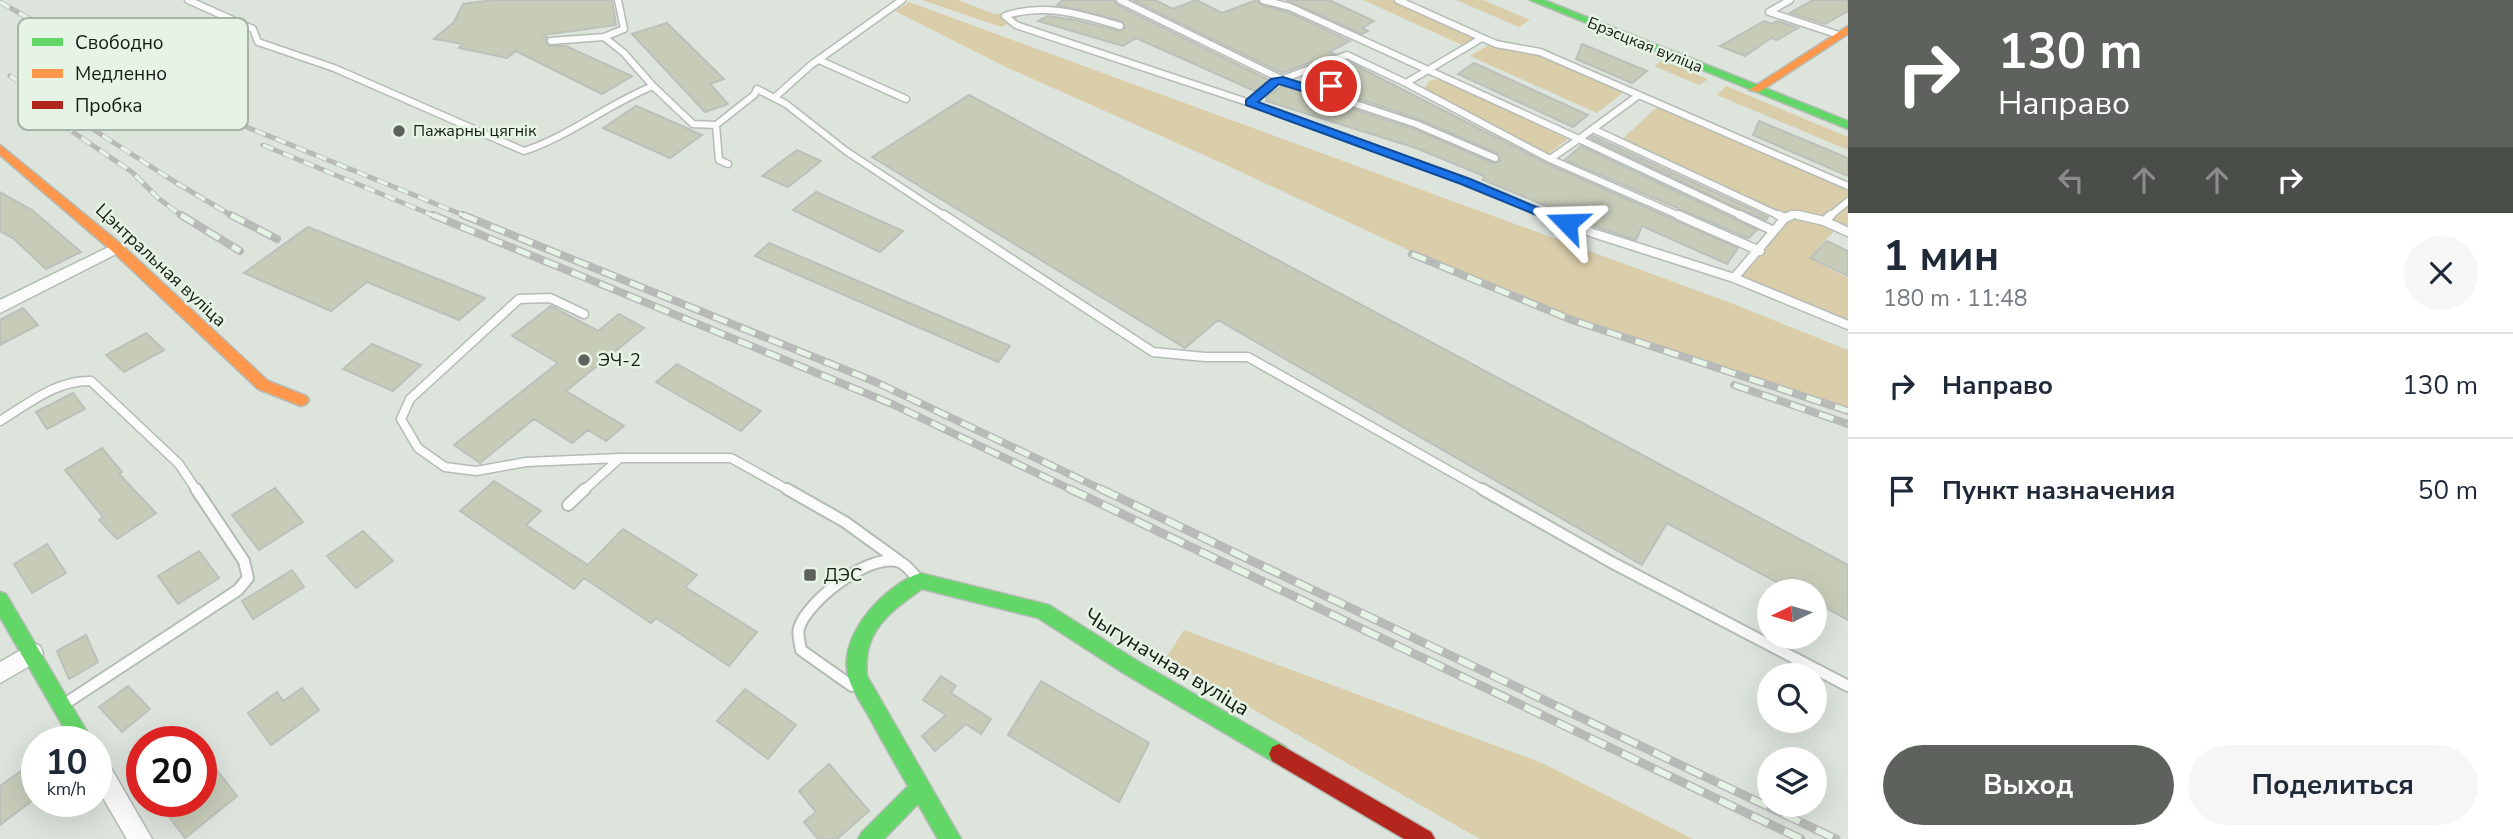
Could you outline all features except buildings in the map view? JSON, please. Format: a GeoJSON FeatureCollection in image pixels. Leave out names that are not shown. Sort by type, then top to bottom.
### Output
{"type":"FeatureCollection","features":[{"type":"Feature","properties":{"kind":"street","name":"Брэсцкая вуліца"},"geometry":{"type":"LineString","coordinates":[[1535,0],[1848,125]]}},
{"type":"Feature","properties":{"kind":"street"},"geometry":{"type":"LineString","coordinates":[[1755,90],[1845,34]]}},
{"type":"Feature","properties":{"kind":"street","name":"Брэсцкая вуліца"},"geometry":{"type":"LineString","coordinates":[[1755,90],[1848,132]]}},
{"type":"Feature","properties":{"kind":"street","name":"Цэнтральная вуліца"},"geometry":{"type":"LineString","coordinates":[[0,149],[117,248],[263,385],[301,400]]}},
{"type":"Feature","properties":{"kind":"street"},"geometry":{"type":"LineString","coordinates":[[0,307],[117,248]]}},
{"type":"Feature","properties":{"kind":"street"},"geometry":{"type":"LineString","coordinates":[[920,580],[878,611],[866,631],[856,661],[858,677],[868,697],[950,839]]}},
{"type":"Feature","properties":{"kind":"street","name":"Чыгуначная вуліца"},"geometry":{"type":"LineString","coordinates":[[920,580],[1043,611],[1132,668],[1424,839]]}},
{"type":"Feature","properties":{"kind":"street"},"geometry":{"type":"LineString","coordinates":[[0,600],[73,726]]}},
{"type":"Feature","properties":{"kind":"street"},"geometry":{"type":"LineString","coordinates":[[0,673],[33,653]]}},
{"type":"Feature","properties":{"kind":"street"},"geometry":{"type":"LineString","coordinates":[[869,839],[919,789]]}},
{"type":"Feature","properties":{"kind":"street"},"geometry":{"type":"LineString","coordinates":[[112,791],[140,839]]}},
{"type":"Feature","properties":{"kind":"lane"},"geometry":{"type":"LineString","coordinates":[[188,0],[228,18]]}},
{"type":"Feature","properties":{"kind":"lane"},"geometry":{"type":"LineString","coordinates":[[551,41],[604,37],[624,29],[618,0]]}},
{"type":"Feature","properties":{"kind":"lane"},"geometry":{"type":"LineString","coordinates":[[775,98],[819,60],[902,0]]}},
{"type":"Feature","properties":{"kind":"lane"},"geometry":{"type":"LineString","coordinates":[[1119,0],[1283,80],[1416,124],[1494,158]]}},
{"type":"Feature","properties":{"kind":"lane"},"geometry":{"type":"LineString","coordinates":[[1263,0],[1290,6],[1774,231]]}},
{"type":"Feature","properties":{"kind":"lane"},"geometry":{"type":"LineString","coordinates":[[1398,0],[1496,44],[1540,52],[1848,186]]}},
{"type":"Feature","properties":{"kind":"lane"},"geometry":{"type":"LineString","coordinates":[[1790,0],[1769,12],[1845,34]]}},
{"type":"Feature","properties":{"kind":"lane"},"geometry":{"type":"LineString","coordinates":[[1120,26],[1050,8],[1019,8],[1005,16],[1016,25],[1250,103],[1466,181],[1593,233],[1734,278],[1848,325]]}},
{"type":"Feature","properties":{"kind":"lane"},"geometry":{"type":"LineString","coordinates":[[248,27],[253,29],[258,42],[334,68],[524,151],[542,146],[630,93],[653,86]]}},
{"type":"Feature","properties":{"kind":"lane"},"geometry":{"type":"LineString","coordinates":[[604,37],[624,53],[653,86],[693,124],[716,125],[754,95],[757,89],[786,104],[846,151],[1153,352],[1205,357],[1248,357],[1611,562],[1848,686]]}},
{"type":"Feature","properties":{"kind":"lane"},"geometry":{"type":"LineString","coordinates":[[1406,83],[1482,38]]}},
{"type":"Feature","properties":{"kind":"lane"},"geometry":{"type":"LineString","coordinates":[[1250,103],[1275,82],[1347,55],[1550,159],[1760,251]]}},
{"type":"Feature","properties":{"kind":"lane"},"geometry":{"type":"LineString","coordinates":[[819,60],[906,99]]}},
{"type":"Feature","properties":{"kind":"lane"},"geometry":{"type":"LineString","coordinates":[[1308,71],[1331,84],[1321,94]]}},
{"type":"Feature","properties":{"kind":"lane"},"geometry":{"type":"LineString","coordinates":[[1550,159],[1595,130],[1639,95]]}},
{"type":"Feature","properties":{"kind":"lane"},"geometry":{"type":"LineString","coordinates":[[716,125],[719,160],[728,164]]}},
{"type":"Feature","properties":{"kind":"lane"},"geometry":{"type":"LineString","coordinates":[[1595,130],[1785,218]]}},
{"type":"Feature","properties":{"kind":"lane"},"geometry":{"type":"LineString","coordinates":[[1824,220],[1848,201]]}},
{"type":"Feature","properties":{"kind":"lane"},"geometry":{"type":"LineString","coordinates":[[1734,278],[1760,251],[1785,218],[1794,214],[1824,220],[1848,232]]}},
{"type":"Feature","properties":{"kind":"lane"},"geometry":{"type":"LineString","coordinates":[[584,314],[550,298],[519,299],[410,398],[401,419],[418,449],[445,467],[477,471],[526,462],[620,458],[731,458],[845,522],[920,580]]}},
{"type":"Feature","properties":{"kind":"lane"},"geometry":{"type":"LineString","coordinates":[[0,421],[65,384],[78,379],[91,382],[179,464],[244,561],[248,578],[238,590],[61,705]]}},
{"type":"Feature","properties":{"kind":"lane"},"geometry":{"type":"LineString","coordinates":[[568,505],[620,458]]}},
{"type":"Feature","properties":{"kind":"lane"},"geometry":{"type":"LineString","coordinates":[[868,697],[801,650],[798,630],[810,609],[856,571],[878,560],[898,561]]}},
{"type":"Feature","properties":{"kind":"shaded area"},"geometry":{"type":"Polygon","coordinates":[[[922,0],[958,0],[994,14],[1020,11],[1017,19],[1001,27],[922,0]]]}},
{"type":"Feature","properties":{"kind":"shaded area"},"geometry":{"type":"Polygon","coordinates":[[[1363,0],[1392,0],[1475,37],[1462,45],[1363,0]]]}},
{"type":"Feature","properties":{"kind":"shaded area"},"geometry":{"type":"Polygon","coordinates":[[[1456,0],[1483,0],[1530,20],[1519,27],[1456,0]]]}},
{"type":"Feature","properties":{"kind":"shaded area"},"geometry":{"type":"Polygon","coordinates":[[[909,2],[1731,303],[1848,350],[1848,409],[1564,315],[1462,275],[1224,164],[1008,68],[895,11],[909,2]]]}},
{"type":"Feature","properties":{"kind":"shaded area"},"geometry":{"type":"Polygon","coordinates":[[[1490,44],[1538,54],[1625,91],[1597,113],[1470,56],[1490,44]]]}},
{"type":"Feature","properties":{"kind":"shaded area"},"geometry":{"type":"Polygon","coordinates":[[[1662,60],[1708,79],[1699,85],[1654,66],[1662,60]]]}},
{"type":"Feature","properties":{"kind":"shaded area"},"geometry":{"type":"Polygon","coordinates":[[[1440,79],[1568,139],[1547,155],[1432,95],[1425,88],[1429,81],[1440,79]]]}},
{"type":"Feature","properties":{"kind":"shaded area"},"geometry":{"type":"Polygon","coordinates":[[[1726,86],[1848,137],[1848,150],[1717,95],[1726,86]]]}},
{"type":"Feature","properties":{"kind":"shaded area"},"geometry":{"type":"Polygon","coordinates":[[[1657,107],[1848,190],[1848,230],[1839,226],[1809,258],[1848,278],[1848,323],[1732,274],[1760,251],[1789,220],[1618,143],[1657,107]]]}},
{"type":"Feature","properties":{"kind":"shaded area"},"geometry":{"type":"Polygon","coordinates":[[[1184,630],[1542,763],[1693,839],[1480,839],[1165,659],[1184,630]]]}},
{"type":"Feature","properties":{"kind":"railway"},"geometry":{"type":"LineString","coordinates":[[0,2],[28,18]]}},
{"type":"Feature","properties":{"kind":"railway"},"geometry":{"type":"LineString","coordinates":[[10,76],[18,81]]}},
{"type":"Feature","properties":{"kind":"railway"},"geometry":{"type":"LineString","coordinates":[[248,128],[468,217]]}},
{"type":"Feature","properties":{"kind":"railway"},"geometry":{"type":"LineString","coordinates":[[70,130],[132,172],[158,198],[183,217]]}},
{"type":"Feature","properties":{"kind":"railway"},"geometry":{"type":"LineString","coordinates":[[94,130],[234,217]]}},
{"type":"Feature","properties":{"kind":"railway"},"geometry":{"type":"LineString","coordinates":[[263,145],[437,217]]}},
{"type":"Feature","properties":{"kind":"railway"},"geometry":{"type":"LineString","coordinates":[[181,215],[240,251]]}},
{"type":"Feature","properties":{"kind":"railway"},"geometry":{"type":"LineString","coordinates":[[231,215],[277,239]]}},
{"type":"Feature","properties":{"kind":"railway"},"geometry":{"type":"LineString","coordinates":[[433,215],[892,404],[1074,491]]}},
{"type":"Feature","properties":{"kind":"railway"},"geometry":{"type":"LineString","coordinates":[[463,215],[878,383],[1105,491]]}},
{"type":"Feature","properties":{"kind":"railway"},"geometry":{"type":"LineString","coordinates":[[1412,254],[1572,320],[1848,411]]}},
{"type":"Feature","properties":{"kind":"railway"},"geometry":{"type":"LineString","coordinates":[[1734,385],[1848,424]]}},
{"type":"Feature","properties":{"kind":"railway"},"geometry":{"type":"LineString","coordinates":[[1070,489],[1801,839]]}},
{"type":"Feature","properties":{"kind":"railway"},"geometry":{"type":"LineString","coordinates":[[1101,489],[1836,839]]}},
{"type":"Feature","properties":{"kind":"traffic: fast"},"geometry":{"type":"LineString","coordinates":[[1535,0],[1848,125]]}},
{"type":"Feature","properties":{"kind":"traffic: fast"},"geometry":{"type":"LineString","coordinates":[[950,839],[868,697],[858,677],[856,661],[866,631],[878,611],[920,581],[1043,611],[1132,668],[1279,754]]}},
{"type":"Feature","properties":{"kind":"traffic: fast"},"geometry":{"type":"LineString","coordinates":[[0,600],[74,726]]}},
{"type":"Feature","properties":{"kind":"traffic: fast"},"geometry":{"type":"LineString","coordinates":[[869,839],[919,789]]}},
{"type":"Feature","properties":{"kind":"traffic: slow"},"geometry":{"type":"LineString","coordinates":[[1755,90],[1848,29]]}},
{"type":"Feature","properties":{"kind":"traffic: slow"},"geometry":{"type":"LineString","coordinates":[[0,149],[117,248],[263,385],[301,400]]}},
{"type":"Feature","properties":{"kind":"traffic: jam"},"geometry":{"type":"LineString","coordinates":[[1279,754],[1424,839]]}},
{"type":"Feature","properties":{"kind":"place","name":"Пажарны цягнік"},"geometry":{"type":"Point","coordinates":[399,131]}},
{"type":"Feature","properties":{"kind":"place","name":"ЭЧ-2"},"geometry":{"type":"Point","coordinates":[584,360]}},
{"type":"Feature","properties":{"kind":"place","name":"ДЭС"},"geometry":{"type":"Point","coordinates":[810,575]}},
{"type":"Feature","properties":{"kind":"route"},"geometry":{"type":"LineString","coordinates":[[1331,86],[1321,94],[1283,80],[1275,82],[1250,103],[1466,181],[1567,223]]}}]}
